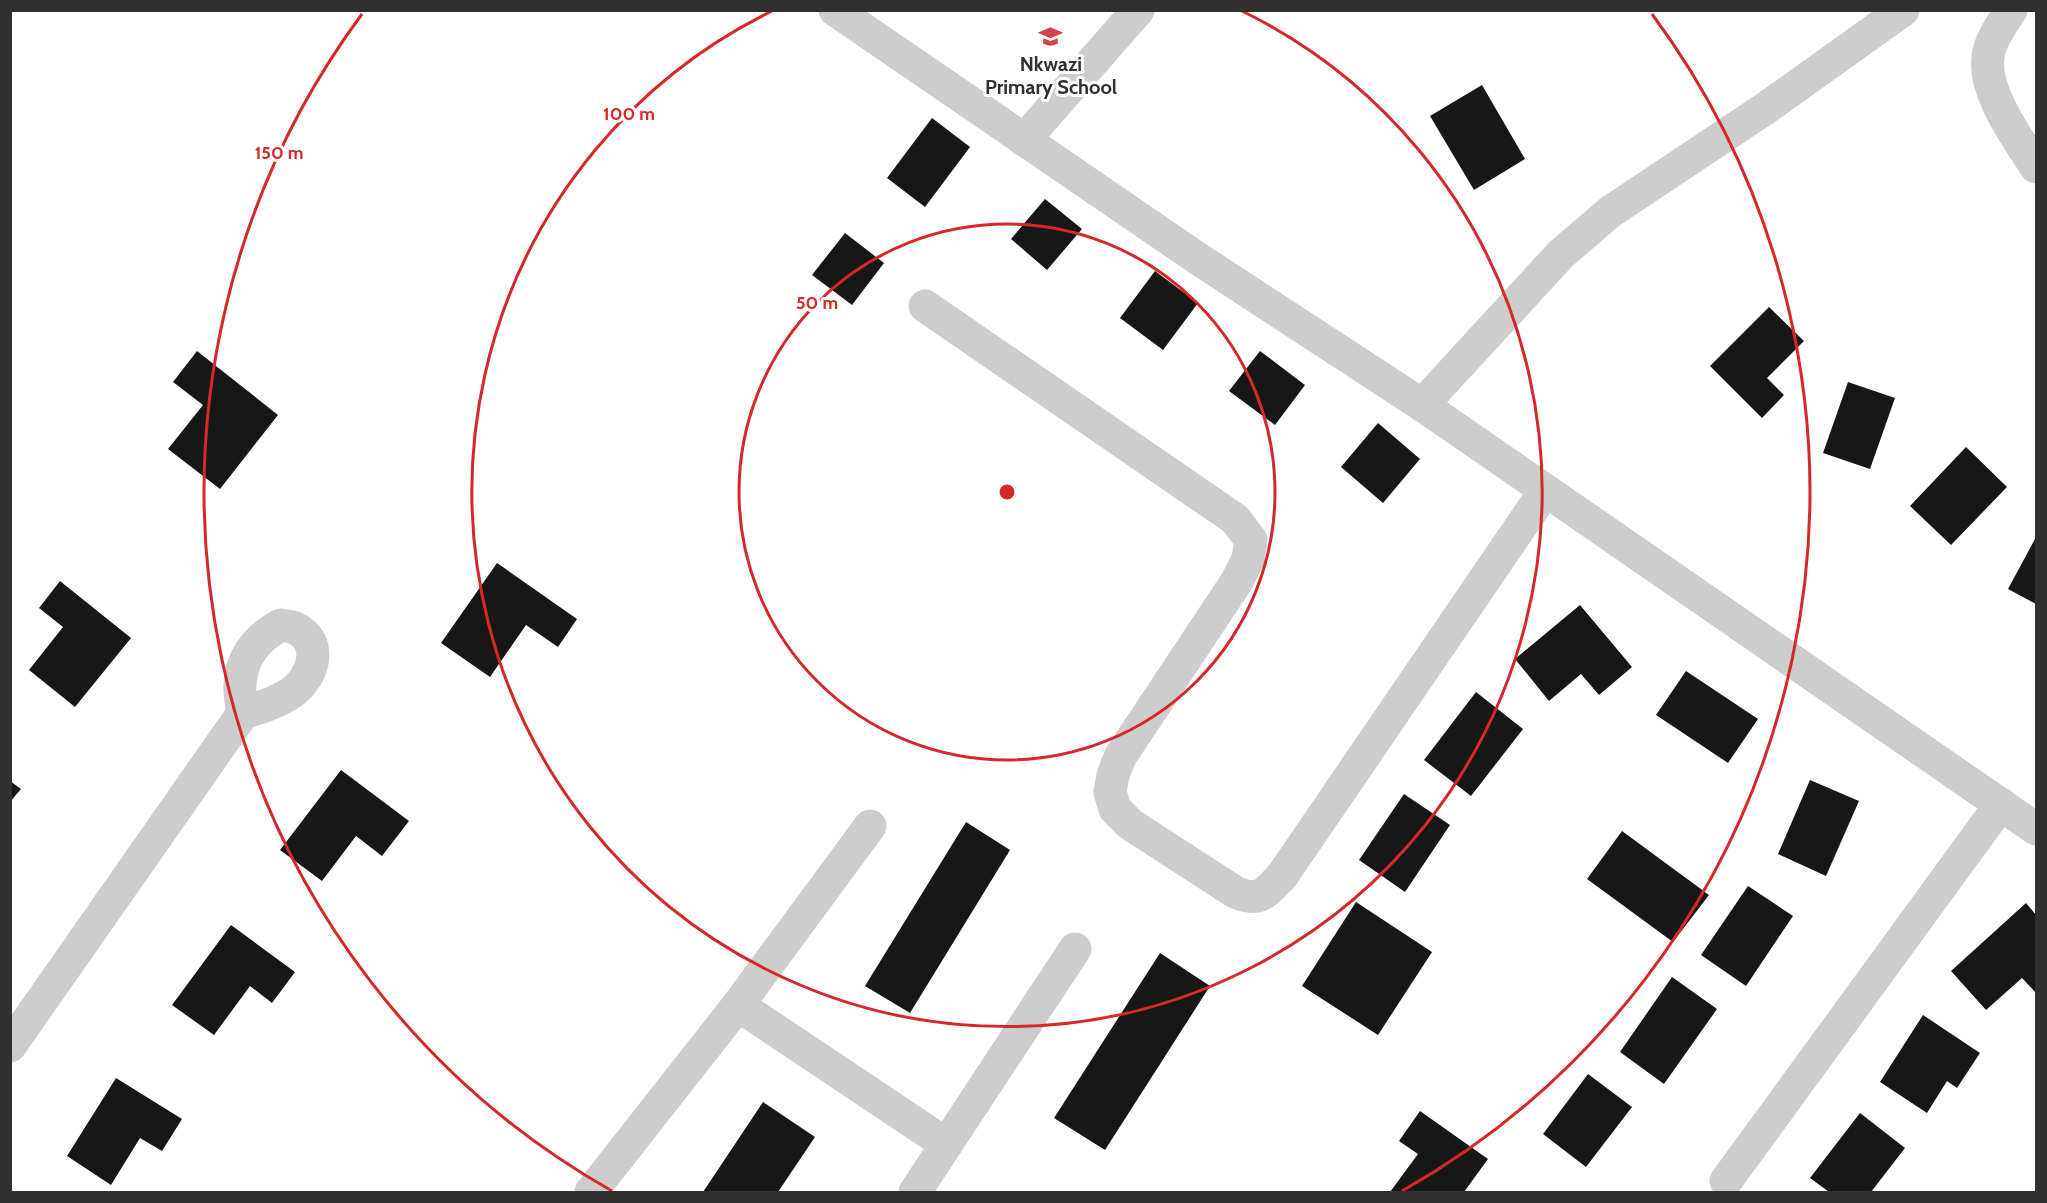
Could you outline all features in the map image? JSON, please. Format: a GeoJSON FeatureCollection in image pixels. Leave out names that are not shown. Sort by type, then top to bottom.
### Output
{"type":"FeatureCollection","features":[{"type":"Feature","properties":{"kind":"street"},"geometry":{"type":"LineString","coordinates":[[835,10],[1200,260],[1422,405],[2037,829]]}},
{"type":"Feature","properties":{"kind":"street"},"geometry":{"type":"LineString","coordinates":[[1024,140],[1138,10]]}},
{"type":"Feature","properties":{"kind":"street"},"geometry":{"type":"LineString","coordinates":[[1422,405],[1561,254],[1610,212],[1766,108],[1903,10]]}},
{"type":"Feature","properties":{"kind":"street"},"geometry":{"type":"LineString","coordinates":[[2011,10],[1997,31],[1988,57],[1990,81],[2005,120],[2037,167]]}},
{"type":"Feature","properties":{"kind":"street"},"geometry":{"type":"LineString","coordinates":[[925,306],[1235,519],[1251,540],[1248,559],[1237,581],[1120,757],[1110,792],[1115,809],[1130,824],[1235,892],[1248,898],[1260,896],[1282,876],[1545,491]]}},
{"type":"Feature","properties":{"kind":"street"},"geometry":{"type":"LineString","coordinates":[[10,1046],[243,713]]}},
{"type":"Feature","properties":{"kind":"street"},"geometry":{"type":"LineString","coordinates":[[1726,1181],[2001,804]]}},
{"type":"Feature","properties":{"kind":"street"},"geometry":{"type":"LineString","coordinates":[[591,1192],[738,1005],[870,826]]}},
{"type":"Feature","properties":{"kind":"street"},"geometry":{"type":"LineString","coordinates":[[915,1192],[1075,949]]}},
{"type":"Feature","properties":{"kind":"street"},"geometry":{"type":"LineString","coordinates":[[738,1005],[946,1144]]}},
{"type":"Feature","properties":{"kind":"building"},"geometry":{"type":"Polygon","coordinates":[[[1482,85],[1525,159],[1474,190],[1430,116],[1482,85]]]}},
{"type":"Feature","properties":{"kind":"building"},"geometry":{"type":"Polygon","coordinates":[[[932,118],[970,147],[925,207],[887,178],[932,118]]]}},
{"type":"Feature","properties":{"kind":"building"},"geometry":{"type":"Polygon","coordinates":[[[1045,199],[1082,229],[1047,270],[1011,239],[1045,199]]]}},
{"type":"Feature","properties":{"kind":"building"},"geometry":{"type":"Polygon","coordinates":[[[845,233],[884,263],[852,305],[812,275],[845,233]]]}},
{"type":"Feature","properties":{"kind":"building"},"geometry":{"type":"Polygon","coordinates":[[[1155,271],[1198,303],[1163,350],[1120,318],[1155,271]]]}},
{"type":"Feature","properties":{"kind":"building"},"geometry":{"type":"Polygon","coordinates":[[[1769,307],[1804,341],[1767,378],[1784,395],[1762,418],[1710,366],[1769,307]]]}},
{"type":"Feature","properties":{"kind":"building"},"geometry":{"type":"Polygon","coordinates":[[[197,351],[278,415],[220,489],[168,449],[203,405],[173,382],[197,351]]]}},
{"type":"Feature","properties":{"kind":"building"},"geometry":{"type":"Polygon","coordinates":[[[1260,351],[1305,385],[1275,425],[1229,391],[1260,351]]]}},
{"type":"Feature","properties":{"kind":"building"},"geometry":{"type":"Polygon","coordinates":[[[1848,382],[1895,398],[1870,469],[1823,453],[1848,382]]]}},
{"type":"Feature","properties":{"kind":"building"},"geometry":{"type":"Polygon","coordinates":[[[1378,423],[1420,459],[1383,503],[1341,467],[1378,423]]]}},
{"type":"Feature","properties":{"kind":"building"},"geometry":{"type":"Polygon","coordinates":[[[1966,447],[2007,487],[1951,545],[1910,506],[1966,447]]]}},
{"type":"Feature","properties":{"kind":"building"},"geometry":{"type":"Polygon","coordinates":[[[2036,537],[2036,604],[2008,589],[2036,537]]]}},
{"type":"Feature","properties":{"kind":"building"},"geometry":{"type":"Polygon","coordinates":[[[497,563],[577,619],[558,647],[526,625],[490,677],[441,643],[497,563]]]}},
{"type":"Feature","properties":{"kind":"building"},"geometry":{"type":"Polygon","coordinates":[[[60,581],[131,638],[75,707],[29,670],[63,627],[39,608],[60,581]]]}},
{"type":"Feature","properties":{"kind":"building"},"geometry":{"type":"Polygon","coordinates":[[[1580,605],[1632,667],[1599,695],[1581,674],[1549,701],[1515,659],[1580,605]]]}},
{"type":"Feature","properties":{"kind":"building"},"geometry":{"type":"Polygon","coordinates":[[[1686,671],[1758,719],[1728,763],[1656,715],[1686,671]]]}},
{"type":"Feature","properties":{"kind":"building"},"geometry":{"type":"Polygon","coordinates":[[[1476,692],[1523,729],[1471,796],[1424,760],[1476,692]]]}},
{"type":"Feature","properties":{"kind":"building"},"geometry":{"type":"Polygon","coordinates":[[[341,770],[409,821],[382,856],[356,836],[322,881],[280,850],[341,770]]]}},
{"type":"Feature","properties":{"kind":"building"},"geometry":{"type":"Polygon","coordinates":[[[1810,780],[1859,801],[1826,876],[1778,854],[1810,780]]]}},
{"type":"Feature","properties":{"kind":"building"},"geometry":{"type":"Polygon","coordinates":[[[10,781],[21,789],[10,802],[10,781]]]}},
{"type":"Feature","properties":{"kind":"building"},"geometry":{"type":"Polygon","coordinates":[[[1404,794],[1450,825],[1405,892],[1359,860],[1404,794]]]}},
{"type":"Feature","properties":{"kind":"building"},"geometry":{"type":"Polygon","coordinates":[[[966,822],[1010,850],[910,1013],[865,986],[966,822]]]}},
{"type":"Feature","properties":{"kind":"building"},"geometry":{"type":"Polygon","coordinates":[[[1622,831],[1709,895],[1673,942],[1587,879],[1622,831]]]}},
{"type":"Feature","properties":{"kind":"building"},"geometry":{"type":"Polygon","coordinates":[[[1748,886],[1793,916],[1746,986],[1701,955],[1748,886]]]}},
{"type":"Feature","properties":{"kind":"building"},"geometry":{"type":"Polygon","coordinates":[[[1356,902],[1432,952],[1378,1035],[1302,986],[1356,902]]]}},
{"type":"Feature","properties":{"kind":"building"},"geometry":{"type":"Polygon","coordinates":[[[2026,903],[2036,915],[2036,993],[2022,978],[1986,1010],[1951,971],[2026,903]]]}},
{"type":"Feature","properties":{"kind":"building"},"geometry":{"type":"Polygon","coordinates":[[[231,925],[295,972],[272,1003],[250,986],[214,1035],[172,1005],[231,925]]]}},
{"type":"Feature","properties":{"kind":"building"},"geometry":{"type":"Polygon","coordinates":[[[1160,953],[1210,986],[1105,1150],[1054,1118],[1160,953]]]}},
{"type":"Feature","properties":{"kind":"building"},"geometry":{"type":"Polygon","coordinates":[[[1672,977],[1717,1009],[1664,1084],[1620,1052],[1672,977]]]}},
{"type":"Feature","properties":{"kind":"building"},"geometry":{"type":"Polygon","coordinates":[[[1923,1015],[1980,1053],[1957,1088],[1947,1081],[1927,1113],[1880,1082],[1923,1015]]]}},
{"type":"Feature","properties":{"kind":"building"},"geometry":{"type":"Polygon","coordinates":[[[1588,1074],[1632,1107],[1586,1167],[1543,1134],[1588,1074]]]}},
{"type":"Feature","properties":{"kind":"building"},"geometry":{"type":"Polygon","coordinates":[[[116,1078],[182,1119],[162,1151],[140,1138],[111,1185],[67,1156],[116,1078]]]}},
{"type":"Feature","properties":{"kind":"building"},"geometry":{"type":"Polygon","coordinates":[[[763,1102],[815,1137],[778,1192],[703,1192],[763,1102]]]}},
{"type":"Feature","properties":{"kind":"building"},"geometry":{"type":"Polygon","coordinates":[[[1420,1111],[1488,1159],[1464,1192],[1390,1192],[1418,1154],[1399,1141],[1420,1111]]]}},
{"type":"Feature","properties":{"kind":"building"},"geometry":{"type":"Polygon","coordinates":[[[1860,1113],[1905,1148],[1871,1192],[1829,1192],[1810,1178],[1860,1113]]]}},
{"type":"Feature","properties":{"kind":"place","name":"Nkwazi Primary School"},"geometry":{"type":"Point","coordinates":[1051,36]}}]}
